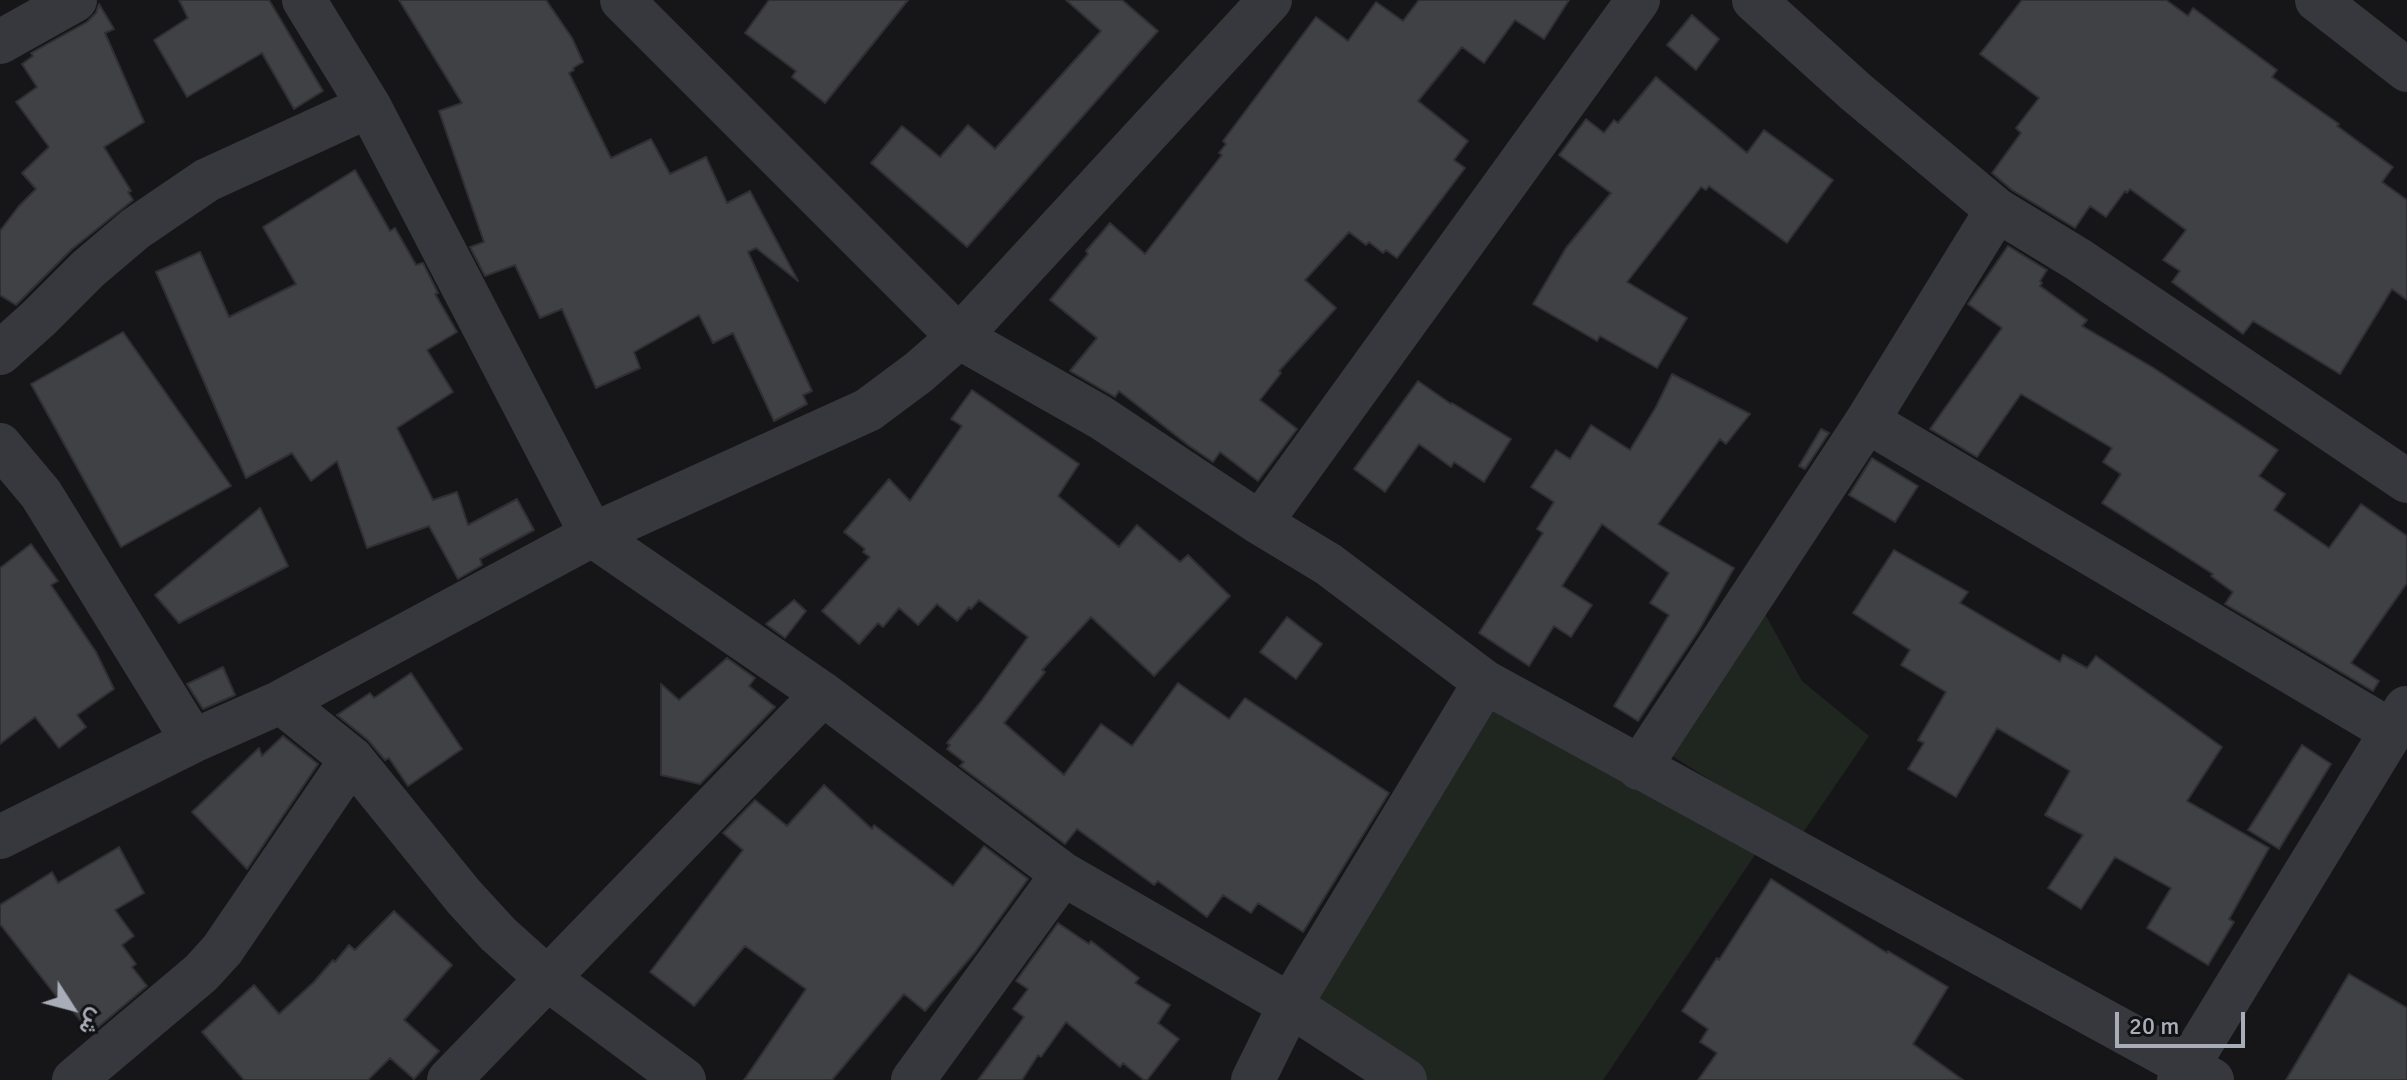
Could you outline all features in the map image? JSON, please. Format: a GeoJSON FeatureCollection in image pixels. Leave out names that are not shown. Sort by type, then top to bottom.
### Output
{"type":"FeatureCollection","features":[{"type":"Feature","properties":{"kind":"street"},"geometry":{"type":"LineString","coordinates":[[0,42],[75,0]]}},
{"type":"Feature","properties":{"kind":"street"},"geometry":{"type":"LineString","coordinates":[[304,0],[369,106],[592,535],[823,694],[1063,874],[1290,1005],[1405,1080]]}},
{"type":"Feature","properties":{"kind":"street"},"geometry":{"type":"LineString","coordinates":[[622,0],[959,337],[1100,417],[1328,564],[1485,682],[2193,1075],[2399,718],[1867,421]]}},
{"type":"Feature","properties":{"kind":"street"},"geometry":{"type":"LineString","coordinates":[[1260,523],[1638,0]]}},
{"type":"Feature","properties":{"kind":"street"},"geometry":{"type":"LineString","coordinates":[[1754,0],[1856,92],[1997,210],[2079,260],[2407,481]]}},
{"type":"Feature","properties":{"kind":"street"},"geometry":{"type":"LineString","coordinates":[[2317,0],[2407,70]]}},
{"type":"Feature","properties":{"kind":"street"},"geometry":{"type":"LineString","coordinates":[[0,837],[193,741],[281,702],[592,535],[868,410],[959,337],[1262,3]]}},
{"type":"Feature","properties":{"kind":"street"},"geometry":{"type":"LineString","coordinates":[[0,353],[123,239],[207,180],[369,106]]}},
{"type":"Feature","properties":{"kind":"street"},"geometry":{"type":"LineString","coordinates":[[1639,768],[1867,421],[1997,210]]}},
{"type":"Feature","properties":{"kind":"street"},"geometry":{"type":"LineString","coordinates":[[0,445],[41,494],[193,741]]}},
{"type":"Feature","properties":{"kind":"street"},"geometry":{"type":"LineString","coordinates":[[1253,1080],[1290,1005],[1485,682]]}},
{"type":"Feature","properties":{"kind":"street"},"geometry":{"type":"LineString","coordinates":[[449,1080],[823,694]]}},
{"type":"Feature","properties":{"kind":"street"},"geometry":{"type":"LineString","coordinates":[[281,702],[352,759],[464,897],[498,934],[548,979],[684,1080]]}},
{"type":"Feature","properties":{"kind":"street"},"geometry":{"type":"LineString","coordinates":[[74,1080],[190,982],[222,950],[352,759]]}},
{"type":"Feature","properties":{"kind":"street"},"geometry":{"type":"LineString","coordinates":[[913,1080],[1063,874]]}},
{"type":"Feature","properties":{"kind":"shaded area"},"geometry":{"type":"Polygon","coordinates":[[[1759,603],[1802,681],[1869,736],[1800,837],[1666,752],[1759,603]]]}},
{"type":"Feature","properties":{"kind":"shaded area"},"geometry":{"type":"Polygon","coordinates":[[[1501,691],[1767,837],[1603,1080],[1406,1080],[1307,1017],[1501,691]]]}},
{"type":"Feature","properties":{"kind":"building"},"geometry":{"type":"Polygon","coordinates":[[[179,0],[269,0],[323,91],[294,109],[262,53],[187,97],[154,40],[188,18],[179,0]]]}},
{"type":"Feature","properties":{"kind":"building"},"geometry":{"type":"Polygon","coordinates":[[[399,0],[546,0],[572,38],[583,62],[569,73],[611,158],[651,139],[670,174],[706,157],[727,203],[750,191],[798,281],[756,248],[748,252],[812,391],[803,395],[807,404],[774,421],[733,333],[713,343],[699,315],[634,352],[640,368],[596,388],[562,309],[540,318],[515,265],[485,276],[470,247],[484,242],[439,111],[462,103],[399,0]]]}},
{"type":"Feature","properties":{"kind":"building"},"geometry":{"type":"Polygon","coordinates":[[[769,0],[908,0],[825,103],[792,77],[796,71],[745,33],[769,0]]]}},
{"type":"Feature","properties":{"kind":"building"},"geometry":{"type":"Polygon","coordinates":[[[1066,0],[1122,0],[1158,31],[967,247],[871,163],[902,126],[940,157],[968,125],[995,149],[1101,31],[1066,0]]]}},
{"type":"Feature","properties":{"kind":"building"},"geometry":{"type":"Polygon","coordinates":[[[1419,0],[1569,0],[1544,39],[1515,20],[1484,63],[1462,47],[1418,101],[1468,141],[1454,160],[1465,168],[1397,258],[1386,250],[1383,253],[1369,242],[1366,245],[1349,232],[1305,280],[1336,308],[1279,371],[1281,373],[1260,400],[1297,429],[1258,481],[1220,452],[1213,462],[1119,391],[1115,397],[1070,371],[1097,338],[1050,300],[1110,223],[1145,254],[1222,155],[1219,153],[1226,144],[1223,141],[1316,17],[1348,41],[1376,2],[1403,21],[1419,0]]]}},
{"type":"Feature","properties":{"kind":"building"},"geometry":{"type":"Polygon","coordinates":[[[2022,0],[2166,0],[2188,16],[2193,8],[2277,70],[2272,77],[2393,167],[2382,182],[2407,200],[2407,300],[2392,289],[2340,374],[2253,321],[2243,334],[2172,282],[2180,271],[2163,260],[2186,230],[2130,189],[2127,193],[2125,191],[2106,217],[2090,206],[2075,228],[2012,190],[1992,173],[2021,133],[2016,128],[2039,98],[1980,54],[2022,0]]]}},
{"type":"Feature","properties":{"kind":"building"},"geometry":{"type":"Polygon","coordinates":[[[99,4],[114,29],[105,33],[144,122],[104,147],[131,191],[128,192],[133,200],[72,249],[16,305],[0,295],[0,231],[36,189],[22,173],[49,147],[16,102],[37,87],[22,64],[33,56],[31,53],[87,22],[96,13],[99,4]]]}},
{"type":"Feature","properties":{"kind":"building"},"geometry":{"type":"Polygon","coordinates":[[[1692,15],[1719,39],[1696,70],[1667,45],[1692,15]]]}},
{"type":"Feature","properties":{"kind":"building"},"geometry":{"type":"Polygon","coordinates":[[[1656,77],[1747,153],[1764,130],[1833,180],[1787,243],[1709,186],[1706,190],[1701,187],[1627,282],[1687,318],[1657,368],[1600,336],[1597,341],[1533,304],[1566,248],[1611,193],[1559,155],[1586,119],[1604,133],[1614,120],[1618,123],[1656,77]]]}},
{"type":"Feature","properties":{"kind":"building"},"geometry":{"type":"Polygon","coordinates":[[[355,170],[390,231],[395,228],[416,265],[423,263],[438,293],[435,294],[457,332],[427,350],[453,392],[397,428],[433,500],[457,492],[468,525],[517,499],[534,530],[480,559],[482,565],[458,579],[429,526],[367,548],[337,461],[311,481],[292,453],[246,478],[156,272],[200,252],[229,317],[296,284],[263,227],[355,170]]]}},
{"type":"Feature","properties":{"kind":"building"},"geometry":{"type":"Polygon","coordinates":[[[2008,246],[2047,270],[2040,286],[2087,320],[2082,326],[2152,367],[2278,450],[2259,476],[2285,494],[2274,510],[2329,548],[2361,504],[2407,536],[2407,583],[2351,663],[2379,681],[2373,691],[2225,604],[2233,592],[2211,576],[2213,574],[2102,503],[2121,474],[2103,462],[2112,448],[2021,394],[1977,457],[1930,429],[2002,328],[1968,304],[2008,246]]]}},
{"type":"Feature","properties":{"kind":"building"},"geometry":{"type":"Polygon","coordinates":[[[123,332],[231,486],[121,547],[31,384],[123,332]]]}},
{"type":"Feature","properties":{"kind":"building"},"geometry":{"type":"Polygon","coordinates":[[[1672,374],[1750,414],[1726,444],[1720,439],[1658,524],[1734,568],[1699,630],[1638,721],[1614,706],[1669,615],[1650,603],[1669,573],[1602,524],[1562,586],[1592,605],[1571,637],[1554,626],[1529,666],[1479,633],[1543,533],[1537,529],[1554,502],[1531,487],[1556,450],[1570,459],[1591,425],[1630,450],[1672,374]]]}},
{"type":"Feature","properties":{"kind":"building"},"geometry":{"type":"Polygon","coordinates":[[[1418,381],[1511,439],[1484,482],[1454,462],[1451,467],[1419,444],[1385,492],[1354,469],[1418,381]]]}},
{"type":"Feature","properties":{"kind":"building"},"geometry":{"type":"Polygon","coordinates":[[[972,390],[1079,464],[1058,496],[1119,547],[1137,525],[1180,562],[1188,555],[1230,596],[1154,676],[1091,617],[1042,670],[1045,672],[1004,723],[1064,775],[1101,724],[1132,746],[1178,683],[1229,719],[1245,698],[1389,793],[1303,932],[1258,903],[1251,913],[1223,895],[1207,917],[1158,881],[1154,885],[1077,829],[1065,844],[960,766],[964,762],[947,749],[950,745],[947,743],[1028,637],[979,600],[957,621],[937,604],[918,625],[899,608],[883,627],[878,623],[859,644],[822,611],[870,557],[844,532],[889,479],[910,501],[962,426],[951,419],[972,390]]]}},
{"type":"Feature","properties":{"kind":"building"},"geometry":{"type":"Polygon","coordinates":[[[1821,429],[1829,433],[1805,469],[1799,466],[1821,429]]]}},
{"type":"Feature","properties":{"kind":"building"},"geometry":{"type":"Polygon","coordinates":[[[1872,458],[1918,486],[1895,522],[1849,495],[1872,458]]]}},
{"type":"Feature","properties":{"kind":"building"},"geometry":{"type":"Polygon","coordinates":[[[260,508],[288,566],[179,623],[155,595],[260,508]]]}},
{"type":"Feature","properties":{"kind":"building"},"geometry":{"type":"Polygon","coordinates":[[[31,544],[58,581],[51,585],[96,652],[114,689],[77,715],[86,727],[59,748],[35,717],[0,744],[0,568],[31,544]]]}},
{"type":"Feature","properties":{"kind":"building"},"geometry":{"type":"Polygon","coordinates":[[[1894,550],[1968,592],[1960,603],[2060,662],[2063,655],[2087,668],[2096,656],[2222,747],[2187,801],[2269,848],[2229,919],[2234,922],[2208,965],[2147,928],[2171,888],[2115,857],[2081,909],[2048,888],[2083,835],[2045,815],[2070,771],[1997,728],[1956,797],[1908,769],[1924,743],[1918,740],[1946,692],[1901,665],[1910,650],[1853,613],[1894,550]]]}},
{"type":"Feature","properties":{"kind":"building"},"geometry":{"type":"Polygon","coordinates":[[[794,600],[806,611],[785,638],[766,624],[794,600]]]}},
{"type":"Feature","properties":{"kind":"building"},"geometry":{"type":"Polygon","coordinates":[[[1287,617],[1322,644],[1296,679],[1260,652],[1287,617]]]}},
{"type":"Feature","properties":{"kind":"building"},"geometry":{"type":"Polygon","coordinates":[[[727,658],[755,678],[749,686],[775,707],[700,784],[661,775],[661,684],[679,700],[727,658]]]}},
{"type":"Feature","properties":{"kind":"building"},"geometry":{"type":"Polygon","coordinates":[[[223,667],[235,695],[203,709],[187,684],[223,667]]]}},
{"type":"Feature","properties":{"kind":"building"},"geometry":{"type":"Polygon","coordinates":[[[411,673],[462,749],[408,786],[389,758],[385,760],[368,740],[337,715],[370,693],[374,698],[411,673]]]}},
{"type":"Feature","properties":{"kind":"building"},"geometry":{"type":"Polygon","coordinates":[[[283,736],[318,764],[247,869],[192,812],[259,748],[262,756],[283,736]]]}},
{"type":"Feature","properties":{"kind":"building"},"geometry":{"type":"Polygon","coordinates":[[[2302,745],[2331,764],[2279,849],[2248,830],[2302,745]]]}},
{"type":"Feature","properties":{"kind":"building"},"geometry":{"type":"Polygon","coordinates":[[[824,785],[872,829],[874,825],[953,886],[984,846],[1028,879],[975,952],[925,1011],[904,994],[832,1080],[744,1080],[806,989],[745,946],[694,1006],[650,972],[743,850],[723,833],[755,800],[787,826],[824,785]]]}},
{"type":"Feature","properties":{"kind":"building"},"geometry":{"type":"Polygon","coordinates":[[[119,847],[144,893],[115,910],[134,936],[122,945],[136,964],[132,967],[147,986],[91,1033],[63,999],[60,1001],[0,924],[0,905],[52,872],[58,883],[119,847]]]}},
{"type":"Feature","properties":{"kind":"building"},"geometry":{"type":"Polygon","coordinates":[[[1771,879],[1887,953],[1948,987],[1913,1044],[1963,1080],[1698,1080],[1717,1053],[1700,1042],[1708,1029],[1682,1011],[1771,879]]]}},
{"type":"Feature","properties":{"kind":"building"},"geometry":{"type":"Polygon","coordinates":[[[394,911],[452,965],[404,1020],[439,1051],[414,1079],[390,1058],[368,1080],[244,1080],[202,1032],[254,985],[279,1014],[349,945],[355,950],[394,911]]]}},
{"type":"Feature","properties":{"kind":"building"},"geometry":{"type":"Polygon","coordinates":[[[1058,923],[1089,944],[1091,941],[1139,978],[1135,983],[1170,1005],[1158,1023],[1179,1039],[1147,1080],[1123,1063],[1120,1067],[1066,1022],[1022,1080],[978,1080],[1024,1017],[1013,1009],[1028,989],[1016,981],[1058,923]]]}},
{"type":"Feature","properties":{"kind":"building"},"geometry":{"type":"Polygon","coordinates":[[[2349,974],[2407,1008],[2407,1080],[2286,1080],[2349,974]]]}}]}
